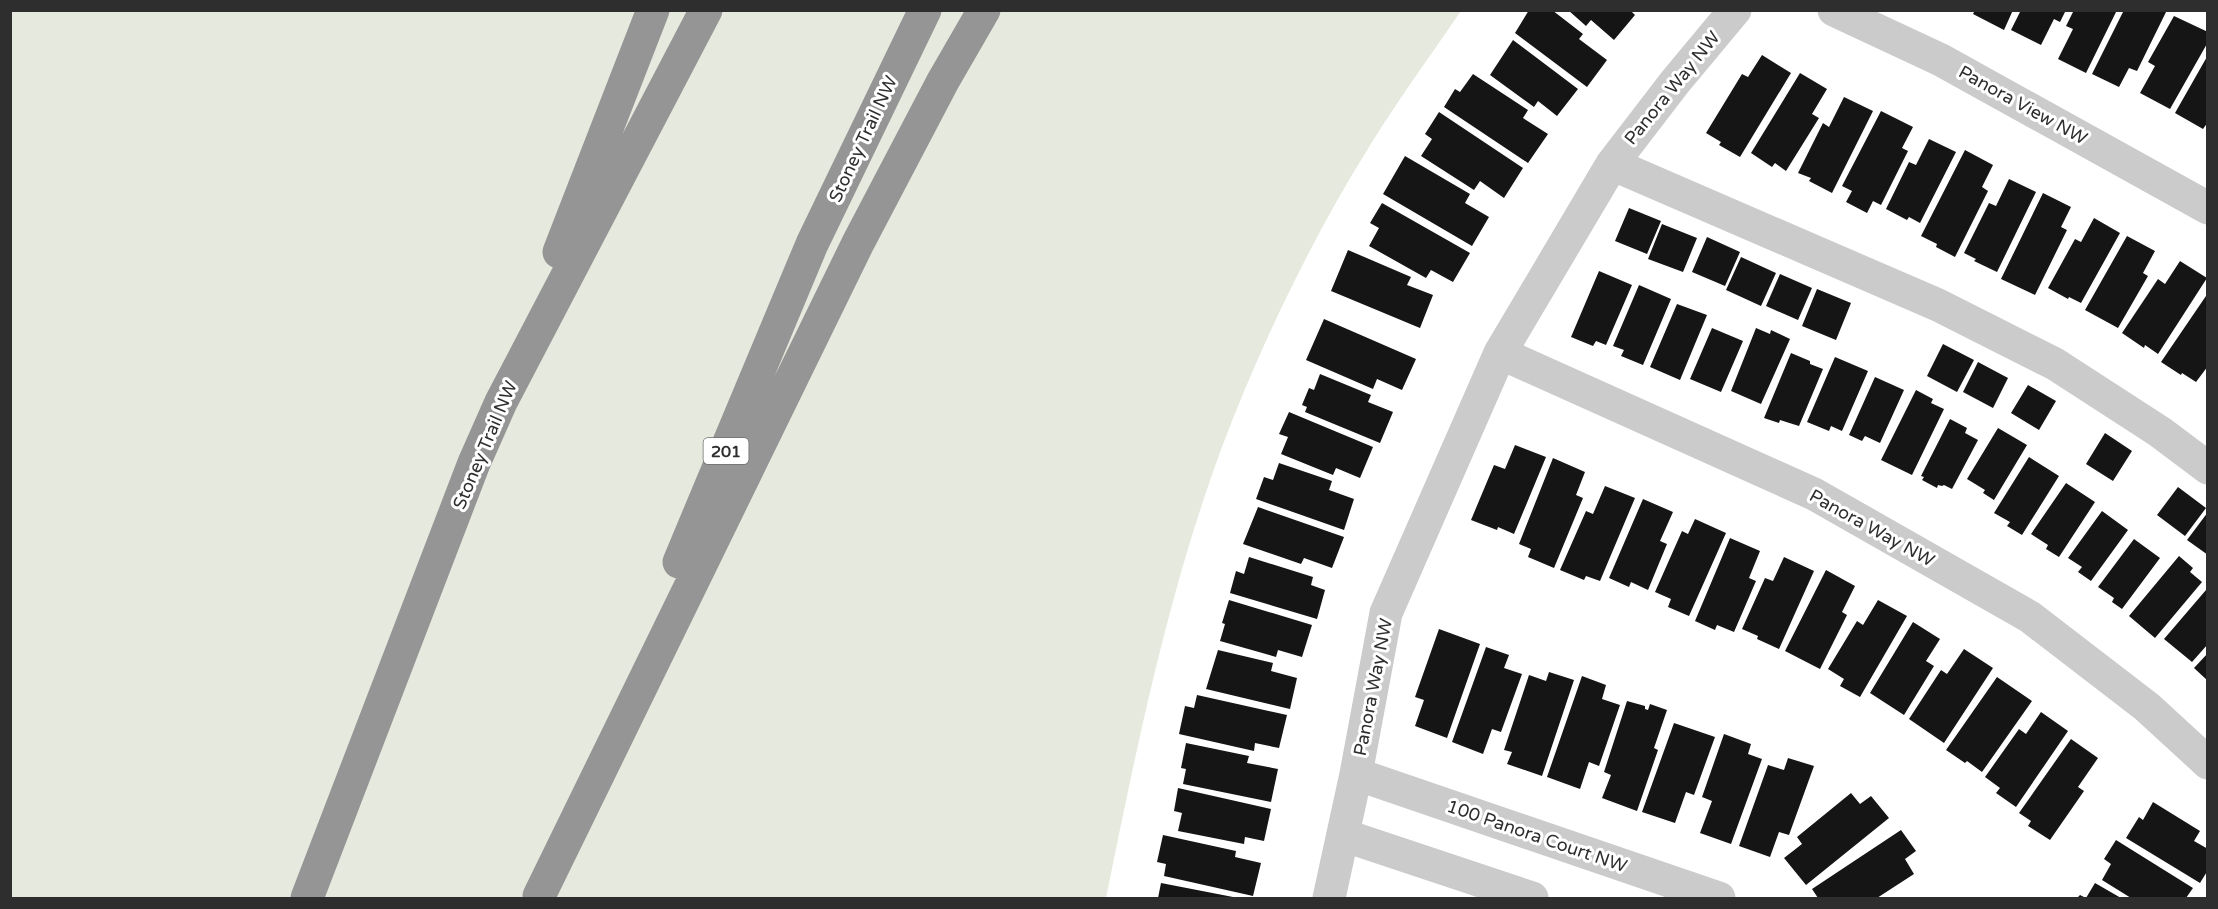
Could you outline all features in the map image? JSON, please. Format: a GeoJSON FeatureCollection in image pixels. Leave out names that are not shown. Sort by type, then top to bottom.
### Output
{"type":"FeatureCollection","features":[{"type":"Feature","properties":{"kind":"highway"},"geometry":{"type":"LineString","coordinates":[[501,402],[653,10]]}},
{"type":"Feature","properties":{"kind":"highway","name":"Stoney Trail NW"},"geometry":{"type":"LineString","coordinates":[[307,898],[474,463],[501,402],[706,10]]}},
{"type":"Feature","properties":{"kind":"highway","name":"Stoney Trail NW"},"geometry":{"type":"LineString","coordinates":[[539,897],[812,244],[925,10]]}},
{"type":"Feature","properties":{"kind":"highway"},"geometry":{"type":"LineString","coordinates":[[539,897],[858,243],[943,81],[984,10]]}},
{"type":"Feature","properties":{"kind":"street","name":"Panora Way NW"},"geometry":{"type":"LineString","coordinates":[[1329,898],[1356,774],[1386,613],[1500,353],[1612,164],[1675,82],[1736,10]]}},
{"type":"Feature","properties":{"kind":"street","name":"Panora View NW"},"geometry":{"type":"LineString","coordinates":[[1834,10],[1941,60],[2208,208]]}},
{"type":"Feature","properties":{"kind":"street"},"geometry":{"type":"LineString","coordinates":[[1612,164],[1938,305],[2055,364],[2160,432],[2208,468]]}},
{"type":"Feature","properties":{"kind":"street","name":"Panora Way NW"},"geometry":{"type":"LineString","coordinates":[[1500,353],[1814,494],[2030,617],[2147,707],[2208,763]]}},
{"type":"Feature","properties":{"kind":"street","name":"100 Panora Court NW"},"geometry":{"type":"LineString","coordinates":[[1356,774],[1719,898]]}},
{"type":"Feature","properties":{"kind":"street"},"geometry":{"type":"LineString","coordinates":[[1343,835],[1532,898]]}},
{"type":"Feature","properties":{"kind":"shaded area"},"geometry":{"type":"Polygon","coordinates":[[[10,11],[1461,11],[1351,176],[1287,296],[1245,389],[1199,513],[1180,576],[1147,704],[1106,898],[11,898],[10,11]]]}},
{"type":"Feature","properties":{"kind":"building"},"geometry":{"type":"Polygon","coordinates":[[[1529,10],[1552,10],[1583,34],[1579,39],[1607,60],[1587,87],[1515,33],[1529,10]]]}},
{"type":"Feature","properties":{"kind":"building"},"geometry":{"type":"Polygon","coordinates":[[[1568,10],[1630,10],[1635,15],[1614,40],[1591,20],[1586,26],[1568,10]]]}},
{"type":"Feature","properties":{"kind":"building"},"geometry":{"type":"Polygon","coordinates":[[[1975,10],[2013,10],[2004,30],[1973,14],[1975,10]]]}},
{"type":"Feature","properties":{"kind":"building"},"geometry":{"type":"Polygon","coordinates":[[[2021,10],[2066,10],[2060,22],[2054,19],[2041,45],[2011,30],[2021,10]]]}},
{"type":"Feature","properties":{"kind":"building"},"geometry":{"type":"Polygon","coordinates":[[[2074,10],[2117,10],[2086,73],[2058,59],[2073,29],[2066,26],[2074,10]]]}},
{"type":"Feature","properties":{"kind":"building"},"geometry":{"type":"Polygon","coordinates":[[[2124,10],[2167,10],[2137,71],[2129,68],[2119,87],[2092,74],[2124,10]]]}},
{"type":"Feature","properties":{"kind":"building"},"geometry":{"type":"Polygon","coordinates":[[[2174,16],[2208,32],[2208,42],[2170,109],[2140,93],[2155,66],[2148,62],[2174,16]]]}},
{"type":"Feature","properties":{"kind":"building"},"geometry":{"type":"Polygon","coordinates":[[[1513,40],[1578,89],[1557,116],[1538,101],[1534,107],[1490,75],[1513,40]]]}},
{"type":"Feature","properties":{"kind":"building"},"geometry":{"type":"Polygon","coordinates":[[[1762,55],[1791,73],[1740,157],[1719,145],[1721,142],[1706,133],[1742,74],[1748,77],[1762,55]]]}},
{"type":"Feature","properties":{"kind":"building"},"geometry":{"type":"Polygon","coordinates":[[[2208,55],[2208,122],[2203,129],[2175,113],[2208,55]]]}},
{"type":"Feature","properties":{"kind":"building"},"geometry":{"type":"Polygon","coordinates":[[[1800,73],[1827,89],[1812,114],[1819,118],[1786,171],[1775,163],[1772,167],[1751,153],[1800,73]]]}},
{"type":"Feature","properties":{"kind":"building"},"geometry":{"type":"Polygon","coordinates":[[[1473,74],[1528,110],[1523,118],[1548,134],[1528,163],[1444,107],[1455,89],[1460,92],[1473,74]]]}},
{"type":"Feature","properties":{"kind":"building"},"geometry":{"type":"Polygon","coordinates":[[[1844,97],[1873,111],[1832,193],[1809,181],[1811,178],[1798,173],[1823,123],[1829,127],[1844,97]]]}},
{"type":"Feature","properties":{"kind":"building"},"geometry":{"type":"Polygon","coordinates":[[[1881,111],[1913,127],[1902,148],[1908,151],[1881,205],[1873,201],[1867,213],[1846,202],[1852,191],[1842,186],[1881,111]]]}},
{"type":"Feature","properties":{"kind":"building"},"geometry":{"type":"Polygon","coordinates":[[[1439,112],[1523,168],[1504,198],[1480,181],[1474,190],[1421,156],[1432,139],[1425,134],[1439,112]]]}},
{"type":"Feature","properties":{"kind":"building"},"geometry":{"type":"Polygon","coordinates":[[[1929,139],[1956,152],[1920,223],[1909,217],[1907,220],[1886,209],[1909,162],[1916,165],[1929,139]]]}},
{"type":"Feature","properties":{"kind":"building"},"geometry":{"type":"Polygon","coordinates":[[[1965,150],[1993,165],[1982,187],[1988,191],[1955,257],[1921,236],[1965,150]]]}},
{"type":"Feature","properties":{"kind":"building"},"geometry":{"type":"Polygon","coordinates":[[[1405,156],[1470,194],[1465,203],[1489,217],[1472,246],[1383,194],[1405,156]]]}},
{"type":"Feature","properties":{"kind":"building"},"geometry":{"type":"Polygon","coordinates":[[[2009,179],[2036,192],[1997,272],[1974,261],[1976,259],[1964,253],[1989,203],[1996,206],[2009,179]]]}},
{"type":"Feature","properties":{"kind":"building"},"geometry":{"type":"Polygon","coordinates":[[[2043,193],[2071,207],[2061,227],[2067,230],[2035,295],[2001,279],[2043,193]]]}},
{"type":"Feature","properties":{"kind":"building"},"geometry":{"type":"Polygon","coordinates":[[[1382,203],[1470,253],[1453,282],[1431,270],[1426,278],[1369,246],[1379,228],[1370,223],[1382,203]]]}},
{"type":"Feature","properties":{"kind":"building"},"geometry":{"type":"Polygon","coordinates":[[[1629,208],[1661,221],[1647,254],[1615,241],[1629,208]]]}},
{"type":"Feature","properties":{"kind":"building"},"geometry":{"type":"Polygon","coordinates":[[[2094,218],[2120,233],[2081,303],[2048,288],[2075,239],[2081,242],[2094,218]]]}},
{"type":"Feature","properties":{"kind":"building"},"geometry":{"type":"Polygon","coordinates":[[[1662,224],[1697,238],[1683,272],[1648,259],[1662,224]]]}},
{"type":"Feature","properties":{"kind":"building"},"geometry":{"type":"Polygon","coordinates":[[[2127,236],[2155,251],[2143,273],[2148,276],[2118,328],[2085,310],[2127,236]]]}},
{"type":"Feature","properties":{"kind":"building"},"geometry":{"type":"Polygon","coordinates":[[[1707,237],[1740,252],[1725,286],[1692,272],[1707,237]]]}},
{"type":"Feature","properties":{"kind":"building"},"geometry":{"type":"Polygon","coordinates":[[[1348,250],[1411,277],[1407,285],[1433,295],[1420,328],[1331,291],[1348,250]]]}},
{"type":"Feature","properties":{"kind":"building"},"geometry":{"type":"Polygon","coordinates":[[[1741,257],[1776,273],[1761,306],[1726,290],[1741,257]]]}},
{"type":"Feature","properties":{"kind":"building"},"geometry":{"type":"Polygon","coordinates":[[[2180,261],[2207,278],[2158,354],[2145,345],[2144,348],[2122,333],[2158,279],[2165,284],[2180,261]]]}},
{"type":"Feature","properties":{"kind":"building"},"geometry":{"type":"Polygon","coordinates":[[[1599,271],[1632,285],[1606,345],[1596,341],[1593,346],[1571,337],[1599,271]]]}},
{"type":"Feature","properties":{"kind":"building"},"geometry":{"type":"Polygon","coordinates":[[[1780,274],[1812,288],[1798,320],[1766,306],[1780,274]]]}},
{"type":"Feature","properties":{"kind":"building"},"geometry":{"type":"Polygon","coordinates":[[[1639,285],[1671,299],[1643,365],[1621,356],[1624,350],[1613,346],[1639,285]]]}},
{"type":"Feature","properties":{"kind":"building"},"geometry":{"type":"Polygon","coordinates":[[[1817,289],[1851,303],[1836,340],[1802,326],[1817,289]]]}},
{"type":"Feature","properties":{"kind":"building"},"geometry":{"type":"Polygon","coordinates":[[[2208,293],[2208,366],[2196,382],[2161,362],[2208,293]]]}},
{"type":"Feature","properties":{"kind":"building"},"geometry":{"type":"Polygon","coordinates":[[[1677,304],[1707,315],[1680,380],[1650,367],[1677,304]]]}},
{"type":"Feature","properties":{"kind":"building"},"geometry":{"type":"Polygon","coordinates":[[[1324,319],[1416,359],[1402,390],[1377,379],[1373,389],[1306,360],[1324,319]]]}},
{"type":"Feature","properties":{"kind":"building"},"geometry":{"type":"Polygon","coordinates":[[[1712,328],[1743,341],[1721,392],[1690,379],[1712,328]]]}},
{"type":"Feature","properties":{"kind":"building"},"geometry":{"type":"Polygon","coordinates":[[[1756,328],[1770,334],[1771,330],[1790,339],[1761,404],[1731,391],[1756,328]]]}},
{"type":"Feature","properties":{"kind":"building"},"geometry":{"type":"Polygon","coordinates":[[[1943,344],[1974,360],[1957,392],[1927,376],[1943,344]]]}},
{"type":"Feature","properties":{"kind":"building"},"geometry":{"type":"Polygon","coordinates":[[[1791,353],[1823,369],[1799,426],[1764,418],[1791,353]]]}},
{"type":"Feature","properties":{"kind":"building"},"geometry":{"type":"Polygon","coordinates":[[[1835,357],[1868,371],[1842,431],[1831,426],[1829,431],[1807,422],[1835,357]]]}},
{"type":"Feature","properties":{"kind":"building"},"geometry":{"type":"Polygon","coordinates":[[[1978,362],[2008,378],[1993,408],[1963,392],[1978,362]]]}},
{"type":"Feature","properties":{"kind":"building"},"geometry":{"type":"Polygon","coordinates":[[[1320,374],[1371,395],[1368,402],[1393,412],[1380,443],[1305,412],[1307,407],[1302,405],[1309,388],[1314,390],[1320,374]]]}},
{"type":"Feature","properties":{"kind":"building"},"geometry":{"type":"Polygon","coordinates":[[[1875,377],[1904,390],[1880,443],[1865,436],[1862,441],[1849,435],[1875,377]]]}},
{"type":"Feature","properties":{"kind":"building"},"geometry":{"type":"Polygon","coordinates":[[[2028,385],[2056,401],[2039,430],[2011,413],[2028,385]]]}},
{"type":"Feature","properties":{"kind":"building"},"geometry":{"type":"Polygon","coordinates":[[[1916,390],[1933,399],[1931,403],[1944,409],[1912,475],[1881,460],[1916,390]]]}},
{"type":"Feature","properties":{"kind":"building"},"geometry":{"type":"Polygon","coordinates":[[[1289,412],[1373,447],[1360,478],[1336,468],[1333,475],[1281,454],[1288,437],[1279,434],[1289,412]]]}},
{"type":"Feature","properties":{"kind":"building"},"geometry":{"type":"Polygon","coordinates":[[[1950,419],[1967,428],[1965,433],[1978,440],[1952,489],[1944,485],[1938,485],[1937,488],[1922,480],[1924,477],[1921,476],[1950,419]]]}},
{"type":"Feature","properties":{"kind":"building"},"geometry":{"type":"Polygon","coordinates":[[[1998,428],[2027,445],[1994,500],[1983,493],[1985,490],[1967,479],[1998,428]]]}},
{"type":"Feature","properties":{"kind":"building"},"geometry":{"type":"Polygon","coordinates":[[[2105,433],[2132,451],[2113,481],[2086,464],[2105,433]]]}},
{"type":"Feature","properties":{"kind":"building"},"geometry":{"type":"Polygon","coordinates":[[[1515,445],[1546,457],[1514,534],[1471,520],[1494,465],[1505,469],[1515,445]]]}},
{"type":"Feature","properties":{"kind":"building"},"geometry":{"type":"Polygon","coordinates":[[[2029,457],[2059,476],[2022,535],[2007,526],[2010,522],[1994,513],[2029,457]]]}},
{"type":"Feature","properties":{"kind":"building"},"geometry":{"type":"Polygon","coordinates":[[[1553,458],[1585,472],[1576,495],[1583,498],[1554,568],[1528,557],[1531,549],[1519,544],[1553,458]]]}},
{"type":"Feature","properties":{"kind":"building"},"geometry":{"type":"Polygon","coordinates":[[[1279,463],[1332,481],[1329,490],[1354,499],[1344,530],[1256,499],[1264,477],[1273,480],[1279,463]]]}},
{"type":"Feature","properties":{"kind":"building"},"geometry":{"type":"Polygon","coordinates":[[[2066,483],[2095,502],[2059,557],[2046,549],[2048,545],[2031,534],[2066,483]]]}},
{"type":"Feature","properties":{"kind":"building"},"geometry":{"type":"Polygon","coordinates":[[[1605,486],[1635,498],[1600,581],[1586,576],[1584,580],[1560,570],[1586,511],[1593,514],[1605,486]]]}},
{"type":"Feature","properties":{"kind":"building"},"geometry":{"type":"Polygon","coordinates":[[[2178,487],[2206,508],[2185,536],[2157,515],[2178,487]]]}},
{"type":"Feature","properties":{"kind":"building"},"geometry":{"type":"Polygon","coordinates":[[[1643,499],[1673,512],[1660,541],[1667,544],[1648,590],[1631,582],[1629,587],[1609,578],[1643,499]]]}},
{"type":"Feature","properties":{"kind":"building"},"geometry":{"type":"Polygon","coordinates":[[[1258,507],[1344,537],[1332,568],[1304,558],[1301,564],[1243,544],[1258,507]]]}},
{"type":"Feature","properties":{"kind":"building"},"geometry":{"type":"Polygon","coordinates":[[[2102,511],[2128,530],[2091,581],[2078,572],[2082,567],[2068,558],[2102,511]]]}},
{"type":"Feature","properties":{"kind":"building"},"geometry":{"type":"Polygon","coordinates":[[[2208,512],[2208,555],[2187,540],[2208,512]]]}},
{"type":"Feature","properties":{"kind":"building"},"geometry":{"type":"Polygon","coordinates":[[[1695,519],[1726,533],[1689,616],[1668,607],[1671,599],[1655,592],[1682,531],[1688,534],[1695,519]]]}},
{"type":"Feature","properties":{"kind":"building"},"geometry":{"type":"Polygon","coordinates":[[[1730,538],[1760,551],[1749,578],[1756,581],[1734,632],[1717,625],[1715,630],[1695,621],[1730,538]]]}},
{"type":"Feature","properties":{"kind":"building"},"geometry":{"type":"Polygon","coordinates":[[[2134,539],[2160,558],[2122,609],[2112,602],[2114,598],[2098,587],[2134,539]]]}},
{"type":"Feature","properties":{"kind":"building"},"geometry":{"type":"Polygon","coordinates":[[[2179,556],[2193,568],[2190,572],[2202,582],[2155,638],[2129,616],[2179,556]]]}},
{"type":"Feature","properties":{"kind":"building"},"geometry":{"type":"Polygon","coordinates":[[[1249,557],[1313,577],[1311,585],[1325,590],[1317,619],[1230,593],[1236,571],[1244,574],[1249,557]]]}},
{"type":"Feature","properties":{"kind":"building"},"geometry":{"type":"Polygon","coordinates":[[[1784,557],[1814,571],[1779,649],[1742,629],[1765,578],[1773,581],[1784,557]]]}},
{"type":"Feature","properties":{"kind":"building"},"geometry":{"type":"Polygon","coordinates":[[[1826,570],[1855,586],[1842,612],[1847,615],[1820,669],[1785,651],[1826,570]]]}},
{"type":"Feature","properties":{"kind":"building"},"geometry":{"type":"Polygon","coordinates":[[[2206,590],[2208,592],[2208,644],[2192,662],[2164,639],[2206,590]]]}},
{"type":"Feature","properties":{"kind":"building"},"geometry":{"type":"Polygon","coordinates":[[[1229,600],[1312,625],[1302,657],[1278,650],[1276,657],[1220,641],[1225,624],[1222,623],[1229,600]]]}},
{"type":"Feature","properties":{"kind":"building"},"geometry":{"type":"Polygon","coordinates":[[[1878,600],[1907,616],[1860,697],[1840,686],[1844,679],[1828,669],[1857,621],[1863,625],[1878,600]]]}},
{"type":"Feature","properties":{"kind":"building"},"geometry":{"type":"Polygon","coordinates":[[[1913,622],[1940,639],[1926,661],[1934,666],[1904,715],[1870,693],[1913,622]]]}},
{"type":"Feature","properties":{"kind":"building"},"geometry":{"type":"Polygon","coordinates":[[[1439,629],[1480,644],[1447,738],[1415,726],[1424,700],[1415,697],[1439,629]]]}},
{"type":"Feature","properties":{"kind":"building"},"geometry":{"type":"Polygon","coordinates":[[[1486,647],[1509,655],[1504,668],[1522,674],[1501,732],[1492,729],[1483,754],[1452,742],[1486,647]]]}},
{"type":"Feature","properties":{"kind":"building"},"geometry":{"type":"Polygon","coordinates":[[[1964,649],[1993,668],[1944,743],[1909,719],[1941,670],[1947,674],[1964,649]]]}},
{"type":"Feature","properties":{"kind":"building"},"geometry":{"type":"Polygon","coordinates":[[[1218,650],[1273,663],[1271,671],[1297,678],[1290,709],[1206,689],[1218,650]]]}},
{"type":"Feature","properties":{"kind":"building"},"geometry":{"type":"Polygon","coordinates":[[[2208,653],[2208,681],[2194,668],[2208,653]]]}},
{"type":"Feature","properties":{"kind":"building"},"geometry":{"type":"Polygon","coordinates":[[[1549,672],[1574,680],[1542,776],[1507,764],[1512,752],[1504,750],[1529,675],[1546,681],[1549,672]]]}},
{"type":"Feature","properties":{"kind":"building"},"geometry":{"type":"Polygon","coordinates":[[[1582,676],[1606,685],[1602,699],[1620,705],[1599,766],[1589,762],[1580,789],[1547,777],[1582,676]]]}},
{"type":"Feature","properties":{"kind":"building"},"geometry":{"type":"Polygon","coordinates":[[[1997,677],[2032,701],[1982,772],[1946,750],[1997,677]]]}},
{"type":"Feature","properties":{"kind":"building"},"geometry":{"type":"Polygon","coordinates":[[[1197,695],[1287,715],[1279,748],[1255,743],[1254,751],[1179,734],[1185,706],[1194,708],[1197,695]]]}},
{"type":"Feature","properties":{"kind":"building"},"geometry":{"type":"Polygon","coordinates":[[[1627,701],[1645,706],[1648,710],[1650,704],[1667,710],[1654,748],[1658,750],[1637,811],[1602,798],[1611,775],[1604,772],[1627,701]]]}},
{"type":"Feature","properties":{"kind":"building"},"geometry":{"type":"Polygon","coordinates":[[[2041,712],[2068,731],[2016,807],[1996,793],[2000,788],[1985,777],[2019,729],[2026,734],[2041,712]]]}},
{"type":"Feature","properties":{"kind":"building"},"geometry":{"type":"Polygon","coordinates":[[[1674,723],[1715,737],[1694,795],[1686,792],[1675,823],[1642,812],[1674,723]]]}},
{"type":"Feature","properties":{"kind":"building"},"geometry":{"type":"Polygon","coordinates":[[[1724,734],[1751,744],[1748,754],[1762,759],[1731,844],[1700,833],[1712,801],[1702,797],[1724,734]]]}},
{"type":"Feature","properties":{"kind":"building"},"geometry":{"type":"Polygon","coordinates":[[[2071,739],[2098,758],[2078,787],[2084,791],[2050,840],[2028,826],[2031,821],[2019,813],[2071,739]]]}},
{"type":"Feature","properties":{"kind":"building"},"geometry":{"type":"Polygon","coordinates":[[[1186,743],[1249,756],[1247,763],[1278,769],[1271,802],[1183,784],[1186,769],[1181,768],[1186,743]]]}},
{"type":"Feature","properties":{"kind":"building"},"geometry":{"type":"Polygon","coordinates":[[[1788,758],[1814,766],[1789,835],[1779,832],[1770,857],[1739,846],[1768,765],[1784,770],[1788,758]]]}},
{"type":"Feature","properties":{"kind":"building"},"geometry":{"type":"Polygon","coordinates":[[[1178,788],[1271,809],[1264,841],[1245,837],[1244,844],[1178,831],[1182,813],[1174,811],[1178,788]]]}},
{"type":"Feature","properties":{"kind":"building"},"geometry":{"type":"Polygon","coordinates":[[[1851,793],[1860,804],[1871,796],[1889,818],[1806,885],[1784,858],[1802,844],[1797,837],[1851,793]]]}},
{"type":"Feature","properties":{"kind":"building"},"geometry":{"type":"Polygon","coordinates":[[[2153,802],[2200,831],[2194,841],[2208,849],[2208,870],[2200,883],[2126,838],[2139,817],[2143,820],[2153,802]]]}},
{"type":"Feature","properties":{"kind":"building"},"geometry":{"type":"Polygon","coordinates":[[[1901,830],[1916,851],[1905,859],[1914,874],[1877,898],[1818,898],[1812,889],[1901,830]]]}},
{"type":"Feature","properties":{"kind":"building"},"geometry":{"type":"Polygon","coordinates":[[[1163,835],[1236,851],[1235,857],[1261,863],[1253,896],[1164,876],[1166,864],[1157,862],[1163,835]]]}},
{"type":"Feature","properties":{"kind":"building"},"geometry":{"type":"Polygon","coordinates":[[[2116,840],[2193,888],[2186,898],[2131,898],[2102,880],[2111,864],[2104,859],[2116,840]]]}},
{"type":"Feature","properties":{"kind":"building"},"geometry":{"type":"Polygon","coordinates":[[[1161,883],[1233,897],[1233,898],[1158,898],[1161,883]]]}},
{"type":"Feature","properties":{"kind":"building"},"geometry":{"type":"Polygon","coordinates":[[[2095,883],[2121,898],[2086,898],[2095,883]]]}}]}
